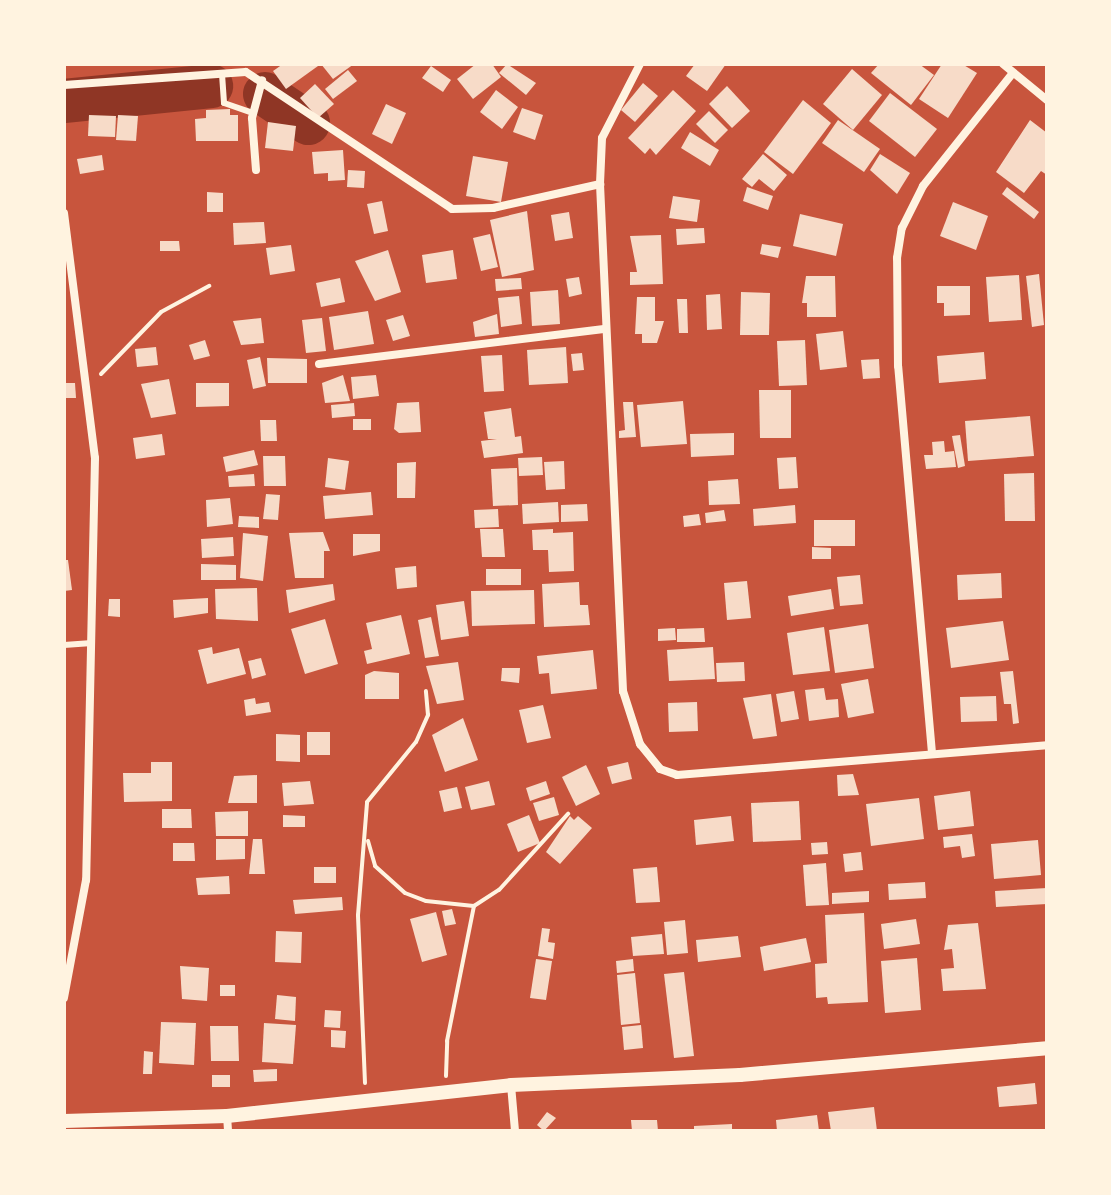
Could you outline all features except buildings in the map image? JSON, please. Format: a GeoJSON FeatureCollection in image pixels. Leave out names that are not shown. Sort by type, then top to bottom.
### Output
{"type":"FeatureCollection","features":[{"type":"Feature","properties":{"kind":"street"},"geometry":{"type":"LineString","coordinates":[[640,64],[602,138],[600,184],[623,691],[649,756],[660,769],[677,775],[1047,745]]}},
{"type":"Feature","properties":{"kind":"street"},"geometry":{"type":"LineString","coordinates":[[1003,64],[1047,100]]}},
{"type":"Feature","properties":{"kind":"street"},"geometry":{"type":"LineString","coordinates":[[64,85],[246,72],[452,209],[493,208],[600,184]]}},
{"type":"Feature","properties":{"kind":"street"},"geometry":{"type":"LineString","coordinates":[[932,753],[898,366],[897,258],[902,228],[923,186],[1013,73]]}},
{"type":"Feature","properties":{"kind":"street"},"geometry":{"type":"LineString","coordinates":[[256,170],[253,113],[262,80]]}},
{"type":"Feature","properties":{"kind":"street"},"geometry":{"type":"LineString","coordinates":[[64,213],[88,381],[95,458],[86,880],[64,998]]}},
{"type":"Feature","properties":{"kind":"street"},"geometry":{"type":"LineString","coordinates":[[319,364],[606,329]]}},
{"type":"Feature","properties":{"kind":"street"},"geometry":{"type":"LineString","coordinates":[[64,1121],[228,1123],[511,1085],[740,1075],[1047,1048]]}},
{"type":"Feature","properties":{"kind":"street"},"geometry":{"type":"LineString","coordinates":[[511,1085],[515,1131]]}},
{"type":"Feature","properties":{"kind":"lane"},"geometry":{"type":"LineString","coordinates":[[222,74],[224,103],[253,113]]}},
{"type":"Feature","properties":{"kind":"lane"},"geometry":{"type":"LineString","coordinates":[[64,645],[92,643]]}},
{"type":"Feature","properties":{"kind":"path"},"geometry":{"type":"LineString","coordinates":[[88,381],[108,371],[119,351],[161,312],[209,286]]}},
{"type":"Feature","properties":{"kind":"path"},"geometry":{"type":"LineString","coordinates":[[365,1104],[358,915],[367,838],[367,802],[416,742],[428,715],[426,691]]}},
{"type":"Feature","properties":{"kind":"path"},"geometry":{"type":"LineString","coordinates":[[367,838],[375,866],[405,893],[426,901],[474,906],[499,890],[568,814]]}},
{"type":"Feature","properties":{"kind":"path"},"geometry":{"type":"LineString","coordinates":[[446,1094],[447,1041],[474,906]]}},
{"type":"Feature","properties":{"kind":"waterway"},"geometry":{"type":"LineString","coordinates":[[64,101],[211,86]]}},
{"type":"Feature","properties":{"kind":"waterway"},"geometry":{"type":"LineString","coordinates":[[265,94],[308,123]]}}]}
